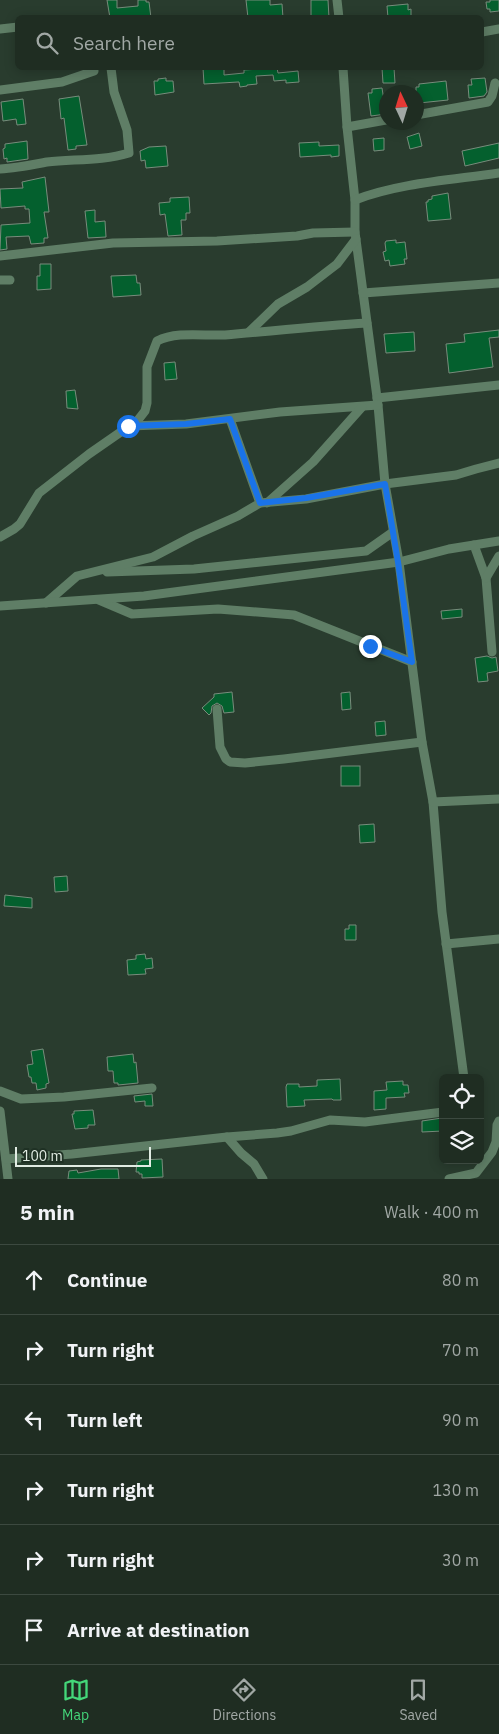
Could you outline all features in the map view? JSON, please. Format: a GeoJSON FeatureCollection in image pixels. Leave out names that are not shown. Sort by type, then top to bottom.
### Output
{"type":"FeatureCollection","features":[{"type":"Feature","properties":{"kind":"street"},"geometry":{"type":"LineString","coordinates":[[337,0],[339,15]]}},
{"type":"Feature","properties":{"kind":"street"},"geometry":{"type":"LineString","coordinates":[[0,29],[15,28]]}},
{"type":"Feature","properties":{"kind":"street"},"geometry":{"type":"LineString","coordinates":[[484,32],[499,29]]}},
{"type":"Feature","properties":{"kind":"street"},"geometry":{"type":"LineString","coordinates":[[0,90],[62,82],[90,70]]}},
{"type":"Feature","properties":{"kind":"street"},"geometry":{"type":"LineString","coordinates":[[0,169],[20,168],[47,162],[112,158],[128,153],[127,130],[114,92],[110,70]]}},
{"type":"Feature","properties":{"kind":"street"},"geometry":{"type":"LineString","coordinates":[[343,70],[346,127],[355,200],[355,235],[377,401],[385,484],[398,562],[422,742],[433,802],[438,881],[463,1074]]}},
{"type":"Feature","properties":{"kind":"street"},"geometry":{"type":"LineString","coordinates":[[424,114],[488,102],[492,96],[495,83]]}},
{"type":"Feature","properties":{"kind":"street"},"geometry":{"type":"LineString","coordinates":[[346,127],[379,121]]}},
{"type":"Feature","properties":{"kind":"street"},"geometry":{"type":"LineString","coordinates":[[355,200],[396,188],[499,173]]}},
{"type":"Feature","properties":{"kind":"street"},"geometry":{"type":"LineString","coordinates":[[0,256],[113,243],[217,241],[296,236],[313,233],[355,235]]}},
{"type":"Feature","properties":{"kind":"street"},"geometry":{"type":"LineString","coordinates":[[249,332],[278,304],[307,287],[337,264],[355,235]]}},
{"type":"Feature","properties":{"kind":"street"},"geometry":{"type":"LineString","coordinates":[[0,280],[10,280]]}},
{"type":"Feature","properties":{"kind":"street"},"geometry":{"type":"LineString","coordinates":[[363,293],[498,283]]}},
{"type":"Feature","properties":{"kind":"street"},"geometry":{"type":"LineString","coordinates":[[0,537],[20,524],[39,493],[89,454],[138,420],[145,411],[147,403],[147,367],[157,341],[166,336],[176,335],[216,335],[367,323]]}},
{"type":"Feature","properties":{"kind":"street"},"geometry":{"type":"LineString","coordinates":[[128,426],[186,424],[280,412],[362,407],[377,401],[499,385]]}},
{"type":"Feature","properties":{"kind":"street"},"geometry":{"type":"LineString","coordinates":[[46,603],[77,576],[153,556],[263,503],[313,462],[362,407]]}},
{"type":"Feature","properties":{"kind":"street"},"geometry":{"type":"LineString","coordinates":[[230,419],[263,503]]}},
{"type":"Feature","properties":{"kind":"street"},"geometry":{"type":"LineString","coordinates":[[263,503],[306,498],[385,484],[456,476],[499,463]]}},
{"type":"Feature","properties":{"kind":"street"},"geometry":{"type":"LineString","coordinates":[[89,573],[194,569],[366,551],[393,532]]}},
{"type":"Feature","properties":{"kind":"street"},"geometry":{"type":"LineString","coordinates":[[0,606],[144,596],[398,562],[449,549],[499,541]]}},
{"type":"Feature","properties":{"kind":"street"},"geometry":{"type":"LineString","coordinates":[[474,545],[486,578],[492,652]]}},
{"type":"Feature","properties":{"kind":"street"},"geometry":{"type":"LineString","coordinates":[[486,578],[499,556]]}},
{"type":"Feature","properties":{"kind":"street"},"geometry":{"type":"LineString","coordinates":[[96,599],[132,614],[218,610],[294,615],[412,662]]}},
{"type":"Feature","properties":{"kind":"street"},"geometry":{"type":"LineString","coordinates":[[217,709],[220,746],[226,759],[230,762],[255,762],[422,742]]}},
{"type":"Feature","properties":{"kind":"street"},"geometry":{"type":"LineString","coordinates":[[433,802],[499,799]]}},
{"type":"Feature","properties":{"kind":"street"},"geometry":{"type":"LineString","coordinates":[[446,944],[499,939]]}},
{"type":"Feature","properties":{"kind":"street"},"geometry":{"type":"LineString","coordinates":[[0,1091],[20,1099],[64,1097],[152,1088]]}},
{"type":"Feature","properties":{"kind":"street"},"geometry":{"type":"LineString","coordinates":[[0,1111],[8,1179]]}},
{"type":"Feature","properties":{"kind":"street"},"geometry":{"type":"LineString","coordinates":[[4,1155],[72,1154],[227,1136],[291,1131],[330,1120],[365,1122],[439,1113]]}},
{"type":"Feature","properties":{"kind":"street"},"geometry":{"type":"LineString","coordinates":[[449,1179],[476,1176],[492,1152],[496,1142],[496,1125],[499,1121]]}},
{"type":"Feature","properties":{"kind":"street"},"geometry":{"type":"LineString","coordinates":[[227,1136],[241,1153],[254,1164],[263,1179]]}},
{"type":"Feature","properties":{"kind":"building"},"geometry":{"type":"Polygon","coordinates":[[[107,0],[117,0],[117,8],[138,6],[138,0],[149,2],[151,15],[110,15],[107,0]]]}},
{"type":"Feature","properties":{"kind":"building"},"geometry":{"type":"Polygon","coordinates":[[[246,0],[270,0],[270,5],[282,4],[283,15],[248,15],[246,0]]]}},
{"type":"Feature","properties":{"kind":"building"},"geometry":{"type":"Polygon","coordinates":[[[311,0],[328,0],[329,15],[311,15],[311,0]]]}},
{"type":"Feature","properties":{"kind":"building"},"geometry":{"type":"Polygon","coordinates":[[[490,0],[499,0],[499,11],[490,12],[490,9],[487,9],[486,2],[490,2],[490,0]]]}},
{"type":"Feature","properties":{"kind":"building"},"geometry":{"type":"Polygon","coordinates":[[[408,4],[408,10],[411,9],[411,15],[388,15],[387,6],[408,4]]]}},
{"type":"Feature","properties":{"kind":"building"},"geometry":{"type":"Polygon","coordinates":[[[203,70],[224,70],[224,75],[244,73],[244,70],[277,70],[278,73],[298,71],[299,82],[286,83],[286,80],[274,81],[273,75],[256,76],[257,84],[240,87],[239,82],[204,84],[203,70]]]}},
{"type":"Feature","properties":{"kind":"building"},"geometry":{"type":"Polygon","coordinates":[[[382,70],[394,70],[395,83],[383,83],[382,70]]]}},
{"type":"Feature","properties":{"kind":"building"},"geometry":{"type":"Polygon","coordinates":[[[166,78],[166,81],[173,81],[174,92],[155,95],[154,81],[166,78]]]}},
{"type":"Feature","properties":{"kind":"building"},"geometry":{"type":"Polygon","coordinates":[[[485,78],[487,92],[484,96],[469,98],[468,85],[472,85],[471,79],[485,78]]]}},
{"type":"Feature","properties":{"kind":"building"},"geometry":{"type":"Polygon","coordinates":[[[446,81],[448,100],[424,102],[424,85],[419,84],[446,81]]]}},
{"type":"Feature","properties":{"kind":"building"},"geometry":{"type":"Polygon","coordinates":[[[379,88],[379,115],[371,116],[368,93],[372,93],[372,89],[379,88]]]}},
{"type":"Feature","properties":{"kind":"building"},"geometry":{"type":"Polygon","coordinates":[[[79,96],[87,145],[76,146],[76,149],[68,150],[64,118],[61,119],[59,99],[79,96]]]}},
{"type":"Feature","properties":{"kind":"building"},"geometry":{"type":"Polygon","coordinates":[[[23,99],[26,124],[17,125],[16,119],[3,121],[1,102],[23,99]]]}},
{"type":"Feature","properties":{"kind":"building"},"geometry":{"type":"Polygon","coordinates":[[[419,133],[422,146],[410,149],[407,137],[419,133]]]}},
{"type":"Feature","properties":{"kind":"building"},"geometry":{"type":"Polygon","coordinates":[[[384,138],[384,150],[374,151],[373,139],[384,138]]]}},
{"type":"Feature","properties":{"kind":"building"},"geometry":{"type":"Polygon","coordinates":[[[27,141],[28,159],[7,162],[7,158],[4,159],[3,149],[5,144],[27,141]]]}},
{"type":"Feature","properties":{"kind":"building"},"geometry":{"type":"Polygon","coordinates":[[[319,142],[319,146],[339,145],[339,156],[300,157],[299,143],[319,142]]]}},
{"type":"Feature","properties":{"kind":"building"},"geometry":{"type":"Polygon","coordinates":[[[499,143],[499,158],[465,166],[462,151],[499,143]]]}},
{"type":"Feature","properties":{"kind":"building"},"geometry":{"type":"Polygon","coordinates":[[[166,146],[168,166],[146,168],[145,160],[141,161],[140,151],[149,147],[166,146]]]}},
{"type":"Feature","properties":{"kind":"building"},"geometry":{"type":"Polygon","coordinates":[[[45,177],[49,212],[44,212],[48,238],[44,238],[44,243],[31,244],[29,236],[6,237],[7,249],[0,250],[1,225],[30,223],[29,209],[25,209],[25,206],[1,208],[0,189],[23,188],[22,182],[45,177]]]}},
{"type":"Feature","properties":{"kind":"building"},"geometry":{"type":"Polygon","coordinates":[[[448,193],[451,219],[428,221],[426,202],[432,199],[432,196],[448,193]]]}},
{"type":"Feature","properties":{"kind":"building"},"geometry":{"type":"Polygon","coordinates":[[[189,197],[190,213],[186,213],[186,220],[181,220],[182,235],[168,236],[165,214],[160,215],[159,203],[170,202],[170,198],[189,197]]]}},
{"type":"Feature","properties":{"kind":"building"},"geometry":{"type":"Polygon","coordinates":[[[95,210],[95,222],[105,221],[106,237],[88,238],[85,211],[95,210]]]}},
{"type":"Feature","properties":{"kind":"building"},"geometry":{"type":"Polygon","coordinates":[[[396,240],[396,243],[405,242],[407,259],[404,259],[405,264],[390,266],[389,260],[385,261],[383,252],[386,251],[385,243],[386,241],[396,240]]]}},
{"type":"Feature","properties":{"kind":"building"},"geometry":{"type":"Polygon","coordinates":[[[40,264],[51,264],[51,289],[37,290],[37,276],[40,276],[40,264]]]}},
{"type":"Feature","properties":{"kind":"building"},"geometry":{"type":"Polygon","coordinates":[[[136,275],[137,283],[140,283],[141,295],[113,297],[111,276],[136,275]]]}},
{"type":"Feature","properties":{"kind":"building"},"geometry":{"type":"Polygon","coordinates":[[[499,330],[499,337],[489,338],[493,367],[449,373],[446,344],[465,342],[464,334],[499,330]]]}},
{"type":"Feature","properties":{"kind":"building"},"geometry":{"type":"Polygon","coordinates":[[[414,332],[415,351],[386,353],[384,334],[414,332]]]}},
{"type":"Feature","properties":{"kind":"building"},"geometry":{"type":"Polygon","coordinates":[[[175,362],[177,379],[165,380],[164,363],[175,362]]]}},
{"type":"Feature","properties":{"kind":"building"},"geometry":{"type":"Polygon","coordinates":[[[75,390],[78,409],[67,408],[66,391],[75,390]]]}},
{"type":"Feature","properties":{"kind":"building"},"geometry":{"type":"Polygon","coordinates":[[[462,609],[462,617],[442,619],[441,611],[462,609]]]}},
{"type":"Feature","properties":{"kind":"building"},"geometry":{"type":"Polygon","coordinates":[[[496,657],[498,671],[487,673],[488,681],[478,682],[475,658],[496,657]]]}},
{"type":"Feature","properties":{"kind":"building"},"geometry":{"type":"Polygon","coordinates":[[[232,692],[234,712],[224,713],[222,706],[217,703],[212,706],[209,715],[202,708],[214,697],[214,694],[232,692]]]}},
{"type":"Feature","properties":{"kind":"building"},"geometry":{"type":"Polygon","coordinates":[[[350,692],[351,709],[342,710],[341,693],[350,692]]]}},
{"type":"Feature","properties":{"kind":"building"},"geometry":{"type":"Polygon","coordinates":[[[385,721],[386,735],[376,736],[375,722],[385,721]]]}},
{"type":"Feature","properties":{"kind":"building"},"geometry":{"type":"Polygon","coordinates":[[[341,766],[360,766],[360,786],[341,786],[341,766]]]}},
{"type":"Feature","properties":{"kind":"building"},"geometry":{"type":"Polygon","coordinates":[[[374,824],[375,842],[360,843],[359,825],[374,824]]]}},
{"type":"Feature","properties":{"kind":"building"},"geometry":{"type":"Polygon","coordinates":[[[67,876],[68,891],[55,892],[54,877],[67,876]]]}},
{"type":"Feature","properties":{"kind":"building"},"geometry":{"type":"Polygon","coordinates":[[[5,895],[32,898],[32,908],[4,906],[5,895]]]}},
{"type":"Feature","properties":{"kind":"building"},"geometry":{"type":"Polygon","coordinates":[[[349,925],[356,925],[356,940],[345,940],[345,929],[349,929],[349,925]]]}},
{"type":"Feature","properties":{"kind":"building"},"geometry":{"type":"Polygon","coordinates":[[[145,954],[146,959],[152,958],[153,968],[145,969],[146,974],[128,975],[127,960],[136,959],[136,955],[145,954]]]}},
{"type":"Feature","properties":{"kind":"building"},"geometry":{"type":"Polygon","coordinates":[[[43,1049],[49,1083],[46,1084],[46,1088],[37,1090],[36,1083],[32,1083],[31,1077],[29,1077],[27,1065],[33,1064],[31,1051],[43,1049]]]}},
{"type":"Feature","properties":{"kind":"building"},"geometry":{"type":"Polygon","coordinates":[[[133,1054],[134,1063],[136,1062],[138,1083],[118,1085],[118,1083],[114,1083],[113,1071],[108,1071],[107,1057],[133,1054]]]}},
{"type":"Feature","properties":{"kind":"building"},"geometry":{"type":"Polygon","coordinates":[[[340,1079],[341,1100],[304,1100],[305,1106],[287,1107],[287,1084],[299,1084],[299,1087],[317,1086],[317,1080],[340,1079]]]}},
{"type":"Feature","properties":{"kind":"building"},"geometry":{"type":"Polygon","coordinates":[[[403,1081],[403,1085],[408,1085],[409,1093],[404,1093],[405,1097],[386,1098],[386,1109],[374,1110],[374,1091],[387,1090],[386,1082],[403,1081]]]}},
{"type":"Feature","properties":{"kind":"building"},"geometry":{"type":"Polygon","coordinates":[[[152,1094],[153,1106],[145,1106],[145,1101],[135,1102],[134,1096],[152,1094]]]}},
{"type":"Feature","properties":{"kind":"building"},"geometry":{"type":"Polygon","coordinates":[[[93,1110],[95,1125],[88,1125],[88,1128],[75,1129],[72,1114],[74,1114],[74,1111],[93,1110]]]}},
{"type":"Feature","properties":{"kind":"building"},"geometry":{"type":"Polygon","coordinates":[[[439,1118],[439,1131],[422,1132],[422,1121],[439,1118]]]}},
{"type":"Feature","properties":{"kind":"building"},"geometry":{"type":"Polygon","coordinates":[[[162,1159],[163,1177],[142,1178],[142,1174],[136,1172],[137,1162],[141,1160],[162,1159]]]}},
{"type":"Feature","properties":{"kind":"building"},"geometry":{"type":"Polygon","coordinates":[[[101,1169],[118,1169],[119,1179],[68,1179],[69,1171],[77,1170],[78,1173],[101,1169]]]}},
{"type":"Feature","properties":{"kind":"route"},"geometry":{"type":"LineString","coordinates":[[128,426],[186,424],[230,419],[260,503],[306,498],[385,484],[412,662],[370,646]]}}]}
